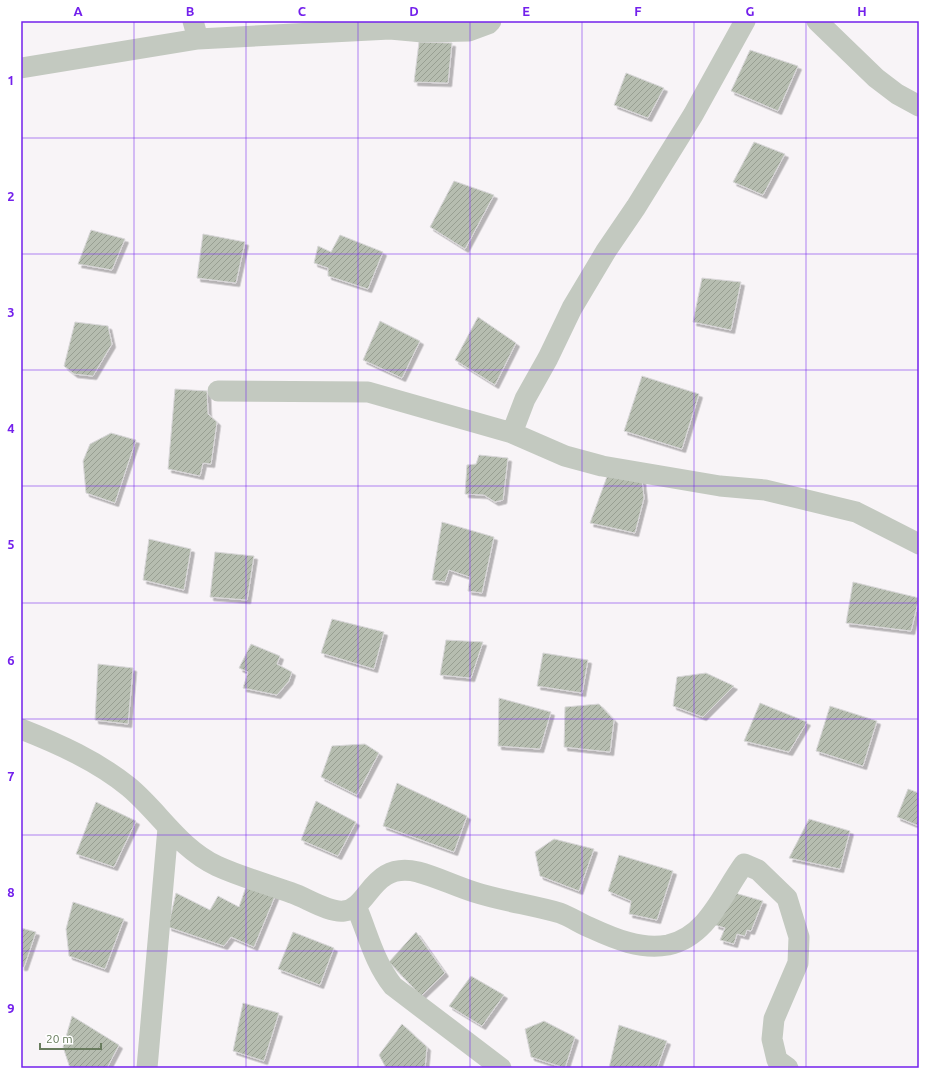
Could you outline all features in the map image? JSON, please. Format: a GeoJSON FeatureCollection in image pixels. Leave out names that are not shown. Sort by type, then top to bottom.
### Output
{"type":"FeatureCollection","features":[{"type":"Feature","properties":{"kind":"street"},"geometry":{"type":"LineString","coordinates":[[21,68],[195,30],[390,29],[423,32],[469,31],[488,24],[491,21]]}},
{"type":"Feature","properties":{"kind":"street"},"geometry":{"type":"LineString","coordinates":[[512,433],[525,399],[548,358],[572,308],[693,115],[745,21]]}},
{"type":"Feature","properties":{"kind":"street"},"geometry":{"type":"LineString","coordinates":[[817,21],[876,78],[896,94],[919,106]]}},
{"type":"Feature","properties":{"kind":"street"},"geometry":{"type":"LineString","coordinates":[[218,391],[368,392],[512,433],[565,456],[602,466],[706,484],[765,490],[856,512],[919,544]]}},
{"type":"Feature","properties":{"kind":"street"},"geometry":{"type":"LineString","coordinates":[[21,729],[65,746],[109,773],[138,796],[190,850],[235,874],[291,892],[331,910],[345,911],[356,906],[375,883],[388,874],[405,870],[475,892],[562,914],[591,928],[631,943],[645,947],[658,946],[687,938],[711,918],[729,884],[744,864],[758,870],[786,898],[799,937],[798,963],[774,1019],[772,1039],[777,1060],[788,1068]]}},
{"type":"Feature","properties":{"kind":"street"},"geometry":{"type":"LineString","coordinates":[[148,1068],[168,828]]}},
{"type":"Feature","properties":{"kind":"street"},"geometry":{"type":"LineString","coordinates":[[356,906],[375,958],[383,973],[393,986],[501,1068]]}},
{"type":"Feature","properties":{"kind":"building"},"geometry":{"type":"Polygon","coordinates":[[[419,42],[452,43],[448,83],[414,82],[419,42]]]}},
{"type":"Feature","properties":{"kind":"building"},"geometry":{"type":"Polygon","coordinates":[[[750,50],[798,66],[778,111],[731,91],[750,50]]]}},
{"type":"Feature","properties":{"kind":"building"},"geometry":{"type":"Polygon","coordinates":[[[626,73],[664,88],[648,118],[614,105],[626,73]]]}},
{"type":"Feature","properties":{"kind":"building"},"geometry":{"type":"Polygon","coordinates":[[[754,142],[785,154],[763,195],[733,182],[754,142]]]}},
{"type":"Feature","properties":{"kind":"building"},"geometry":{"type":"Polygon","coordinates":[[[454,181],[494,195],[465,249],[430,227],[454,181]]]}},
{"type":"Feature","properties":{"kind":"building"},"geometry":{"type":"Polygon","coordinates":[[[91,230],[125,239],[112,270],[78,264],[91,230]]]}},
{"type":"Feature","properties":{"kind":"building"},"geometry":{"type":"Polygon","coordinates":[[[203,234],[245,242],[236,283],[197,278],[203,234]]]}},
{"type":"Feature","properties":{"kind":"building"},"geometry":{"type":"Polygon","coordinates":[[[340,235],[383,252],[368,289],[328,276],[328,268],[314,263],[318,246],[331,252],[340,235]]]}},
{"type":"Feature","properties":{"kind":"building"},"geometry":{"type":"Polygon","coordinates":[[[702,278],[741,282],[731,330],[693,322],[702,278]]]}},
{"type":"Feature","properties":{"kind":"building"},"geometry":{"type":"Polygon","coordinates":[[[478,317],[516,343],[495,385],[455,360],[478,317]]]}},
{"type":"Feature","properties":{"kind":"building"},"geometry":{"type":"Polygon","coordinates":[[[380,321],[420,341],[402,378],[363,360],[380,321]]]}},
{"type":"Feature","properties":{"kind":"building"},"geometry":{"type":"Polygon","coordinates":[[[75,322],[108,326],[112,344],[93,376],[74,374],[64,366],[75,322]]]}},
{"type":"Feature","properties":{"kind":"building"},"geometry":{"type":"Polygon","coordinates":[[[642,376],[699,394],[682,449],[624,431],[642,376]]]}},
{"type":"Feature","properties":{"kind":"building"},"geometry":{"type":"Polygon","coordinates":[[[175,389],[207,391],[208,414],[217,422],[211,464],[203,463],[200,476],[168,469],[175,389]]]}},
{"type":"Feature","properties":{"kind":"building"},"geometry":{"type":"Polygon","coordinates":[[[111,433],[136,440],[115,503],[86,493],[83,461],[90,444],[111,433]]]}},
{"type":"Feature","properties":{"kind":"building"},"geometry":{"type":"Polygon","coordinates":[[[479,455],[508,458],[503,500],[495,502],[484,495],[465,494],[467,465],[476,464],[479,455]]]}},
{"type":"Feature","properties":{"kind":"building"},"geometry":{"type":"Polygon","coordinates":[[[608,474],[642,480],[644,498],[635,533],[590,523],[608,474]]]}},
{"type":"Feature","properties":{"kind":"building"},"geometry":{"type":"Polygon","coordinates":[[[442,522],[494,537],[482,593],[468,591],[470,577],[449,570],[445,582],[432,580],[442,522]]]}},
{"type":"Feature","properties":{"kind":"building"},"geometry":{"type":"Polygon","coordinates":[[[149,539],[191,549],[184,590],[143,580],[149,539]]]}},
{"type":"Feature","properties":{"kind":"building"},"geometry":{"type":"Polygon","coordinates":[[[215,552],[254,556],[247,600],[210,597],[215,552]]]}},
{"type":"Feature","properties":{"kind":"building"},"geometry":{"type":"Polygon","coordinates":[[[853,582],[919,598],[911,631],[846,623],[853,582]]]}},
{"type":"Feature","properties":{"kind":"building"},"geometry":{"type":"Polygon","coordinates":[[[332,619],[384,632],[374,669],[321,653],[332,619]]]}},
{"type":"Feature","properties":{"kind":"building"},"geometry":{"type":"Polygon","coordinates":[[[446,640],[483,642],[471,678],[440,675],[446,640]]]}},
{"type":"Feature","properties":{"kind":"building"},"geometry":{"type":"Polygon","coordinates":[[[251,644],[280,656],[277,664],[292,672],[289,681],[277,695],[243,688],[248,672],[239,668],[251,644]]]}},
{"type":"Feature","properties":{"kind":"building"},"geometry":{"type":"Polygon","coordinates":[[[543,653],[588,660],[582,693],[537,686],[543,653]]]}},
{"type":"Feature","properties":{"kind":"building"},"geometry":{"type":"Polygon","coordinates":[[[98,664],[133,668],[128,724],[95,720],[98,664]]]}},
{"type":"Feature","properties":{"kind":"building"},"geometry":{"type":"Polygon","coordinates":[[[706,673],[734,686],[703,717],[673,706],[677,677],[706,673]]]}},
{"type":"Feature","properties":{"kind":"building"},"geometry":{"type":"Polygon","coordinates":[[[499,698],[551,712],[540,749],[498,746],[499,698]]]}},
{"type":"Feature","properties":{"kind":"building"},"geometry":{"type":"Polygon","coordinates":[[[760,703],[807,722],[789,752],[744,741],[760,703]]]}},
{"type":"Feature","properties":{"kind":"building"},"geometry":{"type":"Polygon","coordinates":[[[599,704],[614,720],[610,752],[564,747],[565,707],[599,704]]]}},
{"type":"Feature","properties":{"kind":"building"},"geometry":{"type":"Polygon","coordinates":[[[830,706],[877,721],[863,766],[816,751],[830,706]]]}},
{"type":"Feature","properties":{"kind":"building"},"geometry":{"type":"Polygon","coordinates":[[[365,744],[379,753],[357,795],[321,777],[332,746],[365,744]]]}},
{"type":"Feature","properties":{"kind":"building"},"geometry":{"type":"Polygon","coordinates":[[[397,783],[467,816],[454,852],[383,826],[397,783]]]}},
{"type":"Feature","properties":{"kind":"building"},"geometry":{"type":"Polygon","coordinates":[[[908,789],[919,793],[919,826],[897,817],[908,789]]]}},
{"type":"Feature","properties":{"kind":"building"},"geometry":{"type":"Polygon","coordinates":[[[316,801],[356,822],[338,856],[301,840],[316,801]]]}},
{"type":"Feature","properties":{"kind":"building"},"geometry":{"type":"Polygon","coordinates":[[[96,802],[136,821],[114,867],[76,854],[96,802]]]}},
{"type":"Feature","properties":{"kind":"building"},"geometry":{"type":"Polygon","coordinates":[[[809,819],[850,831],[840,869],[789,858],[809,819]]]}},
{"type":"Feature","properties":{"kind":"building"},"geometry":{"type":"Polygon","coordinates":[[[554,839],[594,849],[579,891],[540,876],[535,852],[554,839]]]}},
{"type":"Feature","properties":{"kind":"building"},"geometry":{"type":"Polygon","coordinates":[[[619,855],[673,871],[657,920],[629,914],[631,901],[608,891],[619,855]]]}},
{"type":"Feature","properties":{"kind":"building"},"geometry":{"type":"Polygon","coordinates":[[[247,884],[276,894],[254,947],[231,937],[224,946],[168,927],[176,893],[210,910],[218,896],[239,907],[247,884]]]}},
{"type":"Feature","properties":{"kind":"building"},"geometry":{"type":"Polygon","coordinates":[[[728,891],[763,901],[751,931],[747,930],[745,936],[737,934],[734,944],[720,940],[725,928],[715,925],[728,891]]]}},
{"type":"Feature","properties":{"kind":"building"},"geometry":{"type":"Polygon","coordinates":[[[73,902],[124,919],[105,969],[69,956],[66,929],[73,902]]]}},
{"type":"Feature","properties":{"kind":"building"},"geometry":{"type":"Polygon","coordinates":[[[21,928],[36,932],[24,967],[21,967],[21,928]]]}},
{"type":"Feature","properties":{"kind":"building"},"geometry":{"type":"Polygon","coordinates":[[[293,932],[334,948],[320,985],[278,969],[293,932]]]}},
{"type":"Feature","properties":{"kind":"building"},"geometry":{"type":"Polygon","coordinates":[[[416,932],[445,973],[421,996],[389,962],[416,932]]]}},
{"type":"Feature","properties":{"kind":"building"},"geometry":{"type":"Polygon","coordinates":[[[471,976],[504,995],[482,1026],[449,1006],[471,976]]]}},
{"type":"Feature","properties":{"kind":"building"},"geometry":{"type":"Polygon","coordinates":[[[243,1003],[279,1013],[264,1061],[233,1051],[243,1003]]]}},
{"type":"Feature","properties":{"kind":"building"},"geometry":{"type":"Polygon","coordinates":[[[72,1016],[119,1045],[107,1068],[70,1068],[63,1047],[72,1016]]]}},
{"type":"Feature","properties":{"kind":"building"},"geometry":{"type":"Polygon","coordinates":[[[544,1021],[575,1037],[565,1068],[531,1057],[525,1029],[544,1021]]]}},
{"type":"Feature","properties":{"kind":"building"},"geometry":{"type":"Polygon","coordinates":[[[402,1024],[427,1047],[425,1068],[386,1068],[379,1055],[402,1024]]]}},
{"type":"Feature","properties":{"kind":"building"},"geometry":{"type":"Polygon","coordinates":[[[619,1025],[667,1041],[657,1068],[609,1068],[619,1025]]]}}]}
